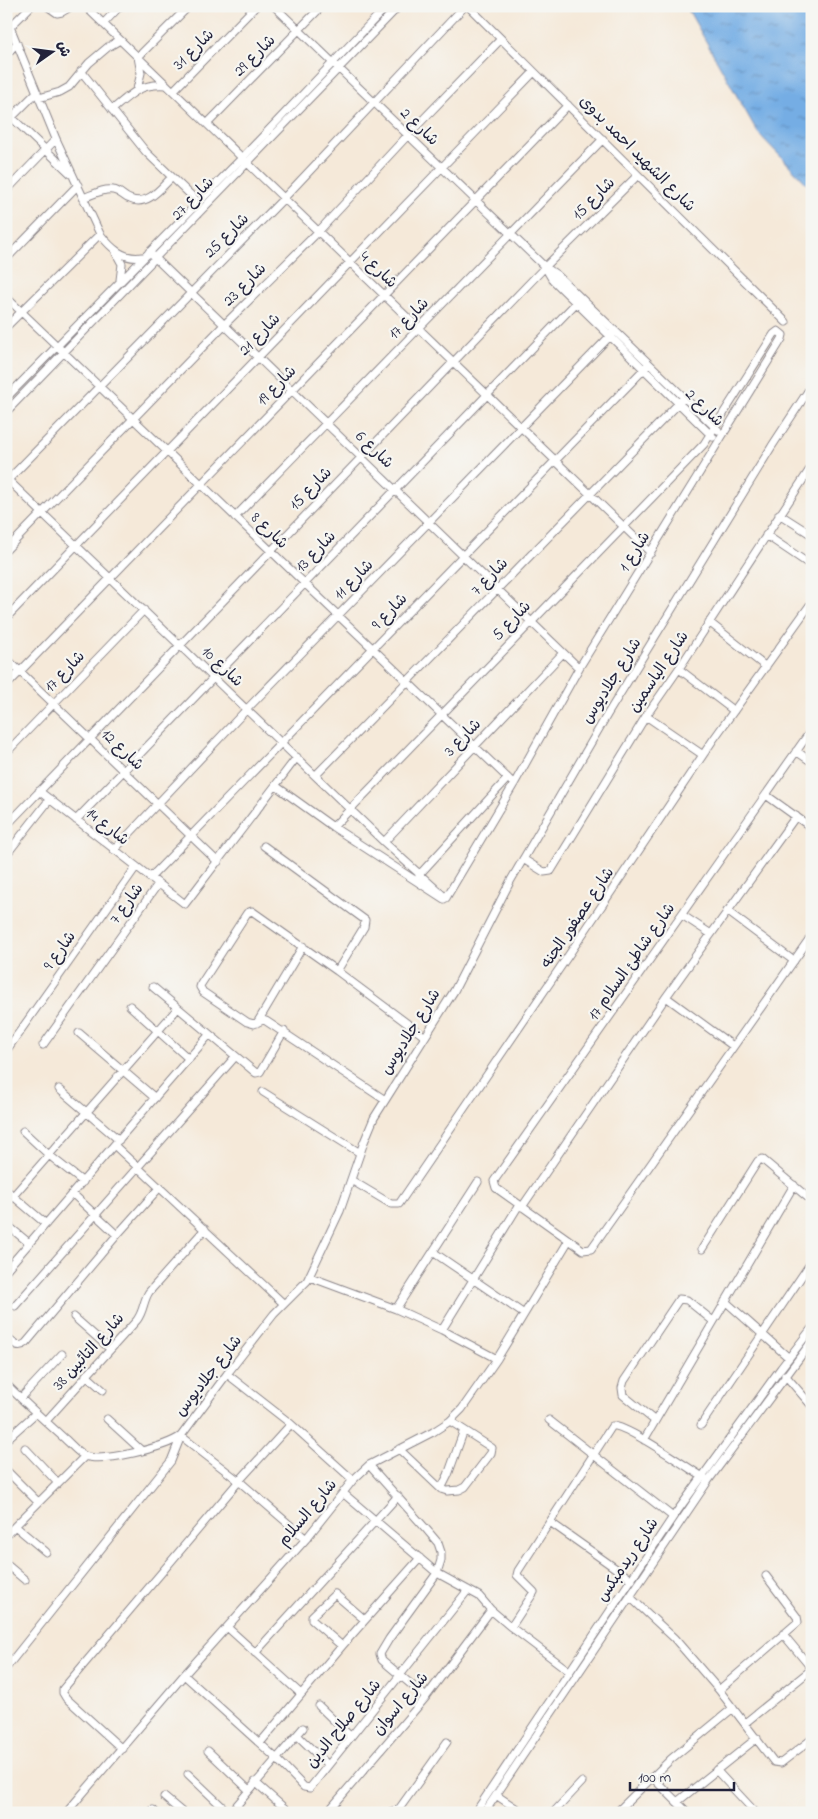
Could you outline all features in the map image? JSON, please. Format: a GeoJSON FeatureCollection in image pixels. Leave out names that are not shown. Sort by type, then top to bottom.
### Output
{"type":"FeatureCollection","features":[{"type":"Feature","properties":{"kind":"street"},"geometry":{"type":"LineString","coordinates":[[11,26],[31,6]]}},
{"type":"Feature","properties":{"kind":"street"},"geometry":{"type":"LineString","coordinates":[[47,6],[57,13],[72,6]]}},
{"type":"Feature","properties":{"kind":"street","name":"شارع 4"},"geometry":{"type":"LineString","coordinates":[[85,6],[651,553]]}},
{"type":"Feature","properties":{"kind":"street"},"geometry":{"type":"LineString","coordinates":[[103,24],[120,6]]}},
{"type":"Feature","properties":{"kind":"street"},"geometry":{"type":"LineString","coordinates":[[137,89],[141,73],[138,58],[189,6]]}},
{"type":"Feature","properties":{"kind":"street","name":"شارع 31"},"geometry":{"type":"LineString","coordinates":[[170,88],[256,6]]}},
{"type":"Feature","properties":{"kind":"street","name":"شارع 2"},"geometry":{"type":"LineString","coordinates":[[274,6],[545,267],[557,275],[612,334]]}},
{"type":"Feature","properties":{"kind":"street","name":"شارع 29"},"geometry":{"type":"LineString","coordinates":[[207,124],[322,6]]}},
{"type":"Feature","properties":{"kind":"street","name":"شارع 27"},"geometry":{"type":"LineString","coordinates":[[6,412],[156,258],[332,63],[387,6]]}},
{"type":"Feature","properties":{"kind":"street","name":"شارع 27"},"geometry":{"type":"LineString","coordinates":[[6,398],[198,202],[245,160],[339,69],[400,6]]}},
{"type":"Feature","properties":{"kind":"street","name":"شارع الشهيد احمد بدوى"},"geometry":{"type":"LineString","coordinates":[[467,6],[786,322]]}},
{"type":"Feature","properties":{"kind":"street","name":"شارع 25"},"geometry":{"type":"LineString","coordinates":[[7,480],[284,198],[373,102],[467,6]]}},
{"type":"Feature","properties":{"kind":"street"},"geometry":{"type":"LineString","coordinates":[[6,17],[56,139],[100,234],[115,250],[128,258],[143,257]]}},
{"type":"Feature","properties":{"kind":"street","name":"شارع 23"},"geometry":{"type":"LineString","coordinates":[[6,550],[224,325],[318,232],[501,39]]}},
{"type":"Feature","properties":{"kind":"street"},"geometry":{"type":"LineString","coordinates":[[6,123],[9,115],[38,95],[60,92],[69,86],[81,71],[108,47],[120,40]]}},
{"type":"Feature","properties":{"kind":"street"},"geometry":{"type":"LineString","coordinates":[[6,55],[17,43]]}},
{"type":"Feature","properties":{"kind":"street"},"geometry":{"type":"LineString","coordinates":[[81,71],[146,152],[198,202]]}},
{"type":"Feature","properties":{"kind":"street","name":"شارع 21"},"geometry":{"type":"LineString","coordinates":[[6,618],[534,72]]}},
{"type":"Feature","properties":{"kind":"street"},"geometry":{"type":"LineString","coordinates":[[112,110],[137,89],[156,84],[170,88]]}},
{"type":"Feature","properties":{"kind":"street","name":"شارع 19"},"geometry":{"type":"LineString","coordinates":[[6,686],[568,105]]}},
{"type":"Feature","properties":{"kind":"street"},"geometry":{"type":"LineString","coordinates":[[9,115],[76,182]]}},
{"type":"Feature","properties":{"kind":"street"},"geometry":{"type":"LineString","coordinates":[[6,191],[56,139]]}},
{"type":"Feature","properties":{"kind":"street","name":"شارع 17"},"geometry":{"type":"LineString","coordinates":[[235,517],[603,139]]}},
{"type":"Feature","properties":{"kind":"street","name":"شارع 15"},"geometry":{"type":"LineString","coordinates":[[6,826],[545,267],[638,175]]}},
{"type":"Feature","properties":{"kind":"street"},"geometry":{"type":"LineString","coordinates":[[83,198],[110,189],[120,192],[130,200],[140,201],[153,196],[172,177]]}},
{"type":"Feature","properties":{"kind":"street"},"geometry":{"type":"LineString","coordinates":[[6,259],[76,182]]}},
{"type":"Feature","properties":{"kind":"street"},"geometry":{"type":"LineString","coordinates":[[6,326],[100,234]]}},
{"type":"Feature","properties":{"kind":"street"},"geometry":{"type":"LineString","coordinates":[[115,250],[122,264],[120,280]]}},
{"type":"Feature","properties":{"kind":"street","name":"شارع 6"},"geometry":{"type":"LineString","coordinates":[[149,252],[579,668]]}},
{"type":"Feature","properties":{"kind":"street","name":"شارع 2"},"geometry":{"type":"LineString","coordinates":[[545,267],[549,276],[576,304],[612,334],[720,438]]}},
{"type":"Feature","properties":{"kind":"street","name":"شارع 8"},"geometry":{"type":"LineString","coordinates":[[6,297],[511,781]]}},
{"type":"Feature","properties":{"kind":"street","name":"شارع 13"},"geometry":{"type":"LineString","coordinates":[[76,820],[576,304]]}},
{"type":"Feature","properties":{"kind":"street","name":"شارع 1"},"geometry":{"type":"LineString","coordinates":[[446,898],[511,781],[782,339],[783,335],[781,332],[778,331],[774,334],[713,431]]}},
{"type":"Feature","properties":{"kind":"street","name":"شارع 11"},"geometry":{"type":"LineString","coordinates":[[114,850],[157,803],[612,334]]}},
{"type":"Feature","properties":{"kind":"street","name":"شارع 9"},"geometry":{"type":"LineString","coordinates":[[150,878],[647,367]]}},
{"type":"Feature","properties":{"kind":"street","name":"شارع جلاديوس"},"geometry":{"type":"LineString","coordinates":[[6,1668],[171,1461],[181,1436],[227,1374],[284,1304],[301,1289],[310,1277],[340,1211],[374,1118],[454,991],[523,859],[607,715],[772,446],[812,385]]}},
{"type":"Feature","properties":{"kind":"street","name":"شارع 7"},"geometry":{"type":"LineString","coordinates":[[316,775],[681,400]]}},
{"type":"Feature","properties":{"kind":"street","name":"شارع 5"},"geometry":{"type":"LineString","coordinates":[[333,827],[624,528],[704,444],[713,431]]}},
{"type":"Feature","properties":{"kind":"street","name":"شارع الياسمين"},"geometry":{"type":"LineString","coordinates":[[523,859],[544,872],[551,871],[646,716],[812,466]]}},
{"type":"Feature","properties":{"kind":"street","name":"شارع 10"},"geometry":{"type":"LineString","coordinates":[[7,480],[77,545],[384,842],[446,898]]}},
{"type":"Feature","properties":{"kind":"street"},"geometry":{"type":"LineString","coordinates":[[779,514],[812,535]]}},
{"type":"Feature","properties":{"kind":"street"},"geometry":{"type":"LineString","coordinates":[[766,535],[812,566]]}},
{"type":"Feature","properties":{"kind":"street","name":"شارع عصفور الجنه"},"geometry":{"type":"LineString","coordinates":[[351,1180],[391,1204],[399,1204],[563,965],[703,755],[812,602]]}},
{"type":"Feature","properties":{"kind":"street","name":"شارع 17"},"geometry":{"type":"LineString","coordinates":[[6,753],[144,610]]}},
{"type":"Feature","properties":{"kind":"street"},"geometry":{"type":"LineString","coordinates":[[709,622],[766,668]]}},
{"type":"Feature","properties":{"kind":"street","name":"شارع 3"},"geometry":{"type":"LineString","coordinates":[[384,842],[564,654]]}},
{"type":"Feature","properties":{"kind":"street","name":"شارع 12"},"geometry":{"type":"LineString","coordinates":[[6,658],[218,862]]}},
{"type":"Feature","properties":{"kind":"street"},"geometry":{"type":"LineString","coordinates":[[679,669],[734,711]]}},
{"type":"Feature","properties":{"kind":"street"},"geometry":{"type":"LineString","coordinates":[[646,716],[703,755]]}},
{"type":"Feature","properties":{"kind":"street","name":"شارع شاطئ السلام 17"},"geometry":{"type":"LineString","coordinates":[[812,729],[494,1180],[496,1188],[583,1250],[591,1249],[812,935]]}},
{"type":"Feature","properties":{"kind":"street"},"geometry":{"type":"LineString","coordinates":[[796,752],[812,762]]}},
{"type":"Feature","properties":{"kind":"street","name":"شارع 7"},"geometry":{"type":"LineString","coordinates":[[43,1045],[158,884],[185,904],[298,758]]}},
{"type":"Feature","properties":{"kind":"street"},"geometry":{"type":"LineString","coordinates":[[419,875],[511,781]]}},
{"type":"Feature","properties":{"kind":"street"},"geometry":{"type":"LineString","coordinates":[[276,786],[333,827],[441,898],[446,898]]}},
{"type":"Feature","properties":{"kind":"street","name":"شارع 14"},"geometry":{"type":"LineString","coordinates":[[39,791],[158,884]]}},
{"type":"Feature","properties":{"kind":"street"},"geometry":{"type":"LineString","coordinates":[[766,795],[812,828]]}},
{"type":"Feature","properties":{"kind":"street"},"geometry":{"type":"LineString","coordinates":[[6,855],[50,799]]}},
{"type":"Feature","properties":{"kind":"street"},"geometry":{"type":"LineString","coordinates":[[442,1330],[520,1206],[666,997],[796,816]]}},
{"type":"Feature","properties":{"kind":"street"},"geometry":{"type":"LineString","coordinates":[[264,846],[365,920],[364,927],[337,970]]}},
{"type":"Feature","properties":{"kind":"street","name":"شارع 9"},"geometry":{"type":"LineString","coordinates":[[6,1050],[136,867]]}},
{"type":"Feature","properties":{"kind":"street"},"geometry":{"type":"LineString","coordinates":[[385,1100],[284,1031],[263,1020],[251,1024],[200,989],[201,984],[250,911],[256,913],[337,970],[424,1036]]}},
{"type":"Feature","properties":{"kind":"street"},"geometry":{"type":"LineString","coordinates":[[727,912],[794,961]]}},
{"type":"Feature","properties":{"kind":"street"},"geometry":{"type":"LineString","coordinates":[[682,915],[711,934]]}},
{"type":"Feature","properties":{"kind":"street"},"geometry":{"type":"LineString","coordinates":[[258,1023],[303,946]]}},
{"type":"Feature","properties":{"kind":"street"},"geometry":{"type":"LineString","coordinates":[[153,987],[256,1074],[260,1072],[284,1031]]}},
{"type":"Feature","properties":{"kind":"street"},"geometry":{"type":"LineString","coordinates":[[666,997],[733,1046]]}},
{"type":"Feature","properties":{"kind":"street"},"geometry":{"type":"LineString","coordinates":[[130,1006],[188,1059]]}},
{"type":"Feature","properties":{"kind":"street"},"geometry":{"type":"LineString","coordinates":[[6,1204],[178,1008]]}},
{"type":"Feature","properties":{"kind":"street"},"geometry":{"type":"LineString","coordinates":[[79,1033],[155,1098]]}},
{"type":"Feature","properties":{"kind":"street"},"geometry":{"type":"LineString","coordinates":[[8,1264],[73,1194],[209,1035]]}},
{"type":"Feature","properties":{"kind":"street"},"geometry":{"type":"LineString","coordinates":[[15,1306],[235,1057]]}},
{"type":"Feature","properties":{"kind":"street"},"geometry":{"type":"LineString","coordinates":[[59,1089],[85,1112],[138,1167],[284,1304]]}},
{"type":"Feature","properties":{"kind":"street"},"geometry":{"type":"LineString","coordinates":[[263,1092],[360,1153]]}},
{"type":"Feature","properties":{"kind":"street"},"geometry":{"type":"LineString","coordinates":[[23,1131],[83,1182]]}},
{"type":"Feature","properties":{"kind":"street"},"geometry":{"type":"LineString","coordinates":[[702,1249],[760,1160],[764,1160],[812,1201]]}},
{"type":"Feature","properties":{"kind":"street"},"geometry":{"type":"LineString","coordinates":[[396,1309],[478,1182]]}},
{"type":"Feature","properties":{"kind":"street"},"geometry":{"type":"LineString","coordinates":[[644,1440],[794,1185]]}},
{"type":"Feature","properties":{"kind":"street"},"geometry":{"type":"LineString","coordinates":[[6,1337],[16,1345],[23,1345],[160,1188]]}},
{"type":"Feature","properties":{"kind":"street"},"geometry":{"type":"LineString","coordinates":[[6,1190],[46,1224]]}},
{"type":"Feature","properties":{"kind":"street"},"geometry":{"type":"LineString","coordinates":[[73,1194],[117,1235]]}},
{"type":"Feature","properties":{"kind":"street"},"geometry":{"type":"LineString","coordinates":[[6,1224],[29,1243]]}},
{"type":"Feature","properties":{"kind":"street","name":"شارع التائبين 38"},"geometry":{"type":"LineString","coordinates":[[46,1421],[142,1314],[149,1292],[205,1229]]}},
{"type":"Feature","properties":{"kind":"street","name":"شارع السلام"},"geometry":{"type":"LineString","coordinates":[[66,1813],[184,1675],[306,1539],[353,1480],[369,1465],[450,1421],[462,1409],[497,1359],[569,1240]]}},
{"type":"Feature","properties":{"kind":"street"},"geometry":{"type":"LineString","coordinates":[[433,1252],[474,1278],[524,1314]]}},
{"type":"Feature","properties":{"kind":"street"},"geometry":{"type":"LineString","coordinates":[[701,1424],[812,1261]]}},
{"type":"Feature","properties":{"kind":"street"},"geometry":{"type":"LineString","coordinates":[[310,1277],[396,1309],[442,1330],[497,1359]]}},
{"type":"Feature","properties":{"kind":"street"},"geometry":{"type":"LineString","coordinates":[[655,1421],[623,1395],[624,1381],[679,1299],[687,1300],[713,1321]]}},
{"type":"Feature","properties":{"kind":"street"},"geometry":{"type":"LineString","coordinates":[[725,1301],[789,1358]]}},
{"type":"Feature","properties":{"kind":"street"},"geometry":{"type":"LineString","coordinates":[[74,1317],[110,1349]]}},
{"type":"Feature","properties":{"kind":"street","name":"شارع ريدمبكس"},"geometry":{"type":"LineString","coordinates":[[484,1813],[630,1597],[705,1479],[812,1328]]}},
{"type":"Feature","properties":{"kind":"street","name":"شارع ريدمبكس"},"geometry":{"type":"LineString","coordinates":[[475,1813],[673,1517],[705,1479],[812,1341]]}},
{"type":"Feature","properties":{"kind":"street"},"geometry":{"type":"LineString","coordinates":[[21,1398],[62,1354]]}},
{"type":"Feature","properties":{"kind":"street"},"geometry":{"type":"LineString","coordinates":[[227,1374],[290,1424],[353,1480]]}},
{"type":"Feature","properties":{"kind":"street"},"geometry":{"type":"LineString","coordinates":[[86,1375],[103,1390]]}},
{"type":"Feature","properties":{"kind":"street"},"geometry":{"type":"LineString","coordinates":[[785,1375],[812,1406]]}},
{"type":"Feature","properties":{"kind":"street"},"geometry":{"type":"LineString","coordinates":[[8,1388],[85,1456],[103,1457],[142,1451],[167,1444],[181,1436],[238,1481],[306,1539]]}},
{"type":"Feature","properties":{"kind":"street"},"geometry":{"type":"LineString","coordinates":[[6,1440],[36,1413]]}},
{"type":"Feature","properties":{"kind":"street"},"geometry":{"type":"LineString","coordinates":[[107,1419],[142,1451]]}},
{"type":"Feature","properties":{"kind":"street"},"geometry":{"type":"LineString","coordinates":[[549,1420],[673,1517]]}},
{"type":"Feature","properties":{"kind":"street"},"geometry":{"type":"LineString","coordinates":[[399,1450],[441,1489],[452,1491],[465,1487],[492,1451],[490,1446],[450,1421]]}},
{"type":"Feature","properties":{"kind":"street"},"geometry":{"type":"LineString","coordinates":[[122,1749],[66,1698],[62,1692],[63,1690],[238,1481],[290,1424]]}},
{"type":"Feature","properties":{"kind":"street"},"geometry":{"type":"LineString","coordinates":[[511,1627],[534,1592],[517,1575],[518,1570],[613,1426],[617,1425],[644,1440],[705,1479]]}},
{"type":"Feature","properties":{"kind":"street"},"geometry":{"type":"LineString","coordinates":[[441,1489],[464,1430]]}},
{"type":"Feature","properties":{"kind":"street"},"geometry":{"type":"LineString","coordinates":[[25,1448],[58,1483]]}},
{"type":"Feature","properties":{"kind":"street"},"geometry":{"type":"LineString","coordinates":[[6,1535],[85,1456]]}},
{"type":"Feature","properties":{"kind":"street"},"geometry":{"type":"LineString","coordinates":[[369,1465],[438,1543],[441,1552],[437,1573],[381,1650],[382,1660],[426,1697]]}},
{"type":"Feature","properties":{"kind":"street"},"geometry":{"type":"LineString","coordinates":[[6,1470],[38,1502]]}},
{"type":"Feature","properties":{"kind":"street"},"geometry":{"type":"LineString","coordinates":[[343,1493],[437,1573],[479,1596],[491,1610],[511,1627],[569,1671]]}},
{"type":"Feature","properties":{"kind":"street"},"geometry":{"type":"LineString","coordinates":[[255,1653],[398,1496]]}},
{"type":"Feature","properties":{"kind":"street"},"geometry":{"type":"LineString","coordinates":[[550,1522],[632,1580]]}},
{"type":"Feature","properties":{"kind":"street"},"geometry":{"type":"LineString","coordinates":[[15,1526],[46,1552]]}},
{"type":"Feature","properties":{"kind":"street"},"geometry":{"type":"LineString","coordinates":[[260,1743],[420,1558]]}},
{"type":"Feature","properties":{"kind":"street"},"geometry":{"type":"LineString","coordinates":[[6,1564],[25,1580]]}},
{"type":"Feature","properties":{"kind":"street"},"geometry":{"type":"LineString","coordinates":[[719,1690],[798,1622],[798,1619],[766,1576]]}},
{"type":"Feature","properties":{"kind":"street","name":"شارع صلاح الدين"},"geometry":{"type":"LineString","coordinates":[[184,1675],[307,1788],[312,1786],[468,1590]]}},
{"type":"Feature","properties":{"kind":"street"},"geometry":{"type":"LineString","coordinates":[[342,1646],[312,1620],[312,1616],[335,1594],[365,1620]]}},
{"type":"Feature","properties":{"kind":"street"},"geometry":{"type":"LineString","coordinates":[[630,1597],[674,1638],[719,1690],[777,1764],[781,1763],[812,1739]]}},
{"type":"Feature","properties":{"kind":"street","name":"شارع اسوان"},"geometry":{"type":"LineString","coordinates":[[327,1813],[426,1697],[491,1610]]}},
{"type":"Feature","properties":{"kind":"street"},"geometry":{"type":"LineString","coordinates":[[227,1627],[301,1694]]}},
{"type":"Feature","properties":{"kind":"street"},"geometry":{"type":"LineString","coordinates":[[745,1723],[812,1669],[783,1634]]}},
{"type":"Feature","properties":{"kind":"street"},"geometry":{"type":"LineString","coordinates":[[550,1699],[557,1704]]}},
{"type":"Feature","properties":{"kind":"street"},"geometry":{"type":"LineString","coordinates":[[319,1706],[350,1736]]}},
{"type":"Feature","properties":{"kind":"street"},"geometry":{"type":"LineString","coordinates":[[616,1813],[670,1759],[733,1708]]}},
{"type":"Feature","properties":{"kind":"street"},"geometry":{"type":"LineString","coordinates":[[188,1774],[230,1813],[303,1728]]}},
{"type":"Feature","properties":{"kind":"street"},"geometry":{"type":"LineString","coordinates":[[297,1735],[328,1765]]}},
{"type":"Feature","properties":{"kind":"street"},"geometry":{"type":"LineString","coordinates":[[677,1802],[757,1738]]}},
{"type":"Feature","properties":{"kind":"street"},"geometry":{"type":"LineString","coordinates":[[387,1813],[398,1812],[447,1742]]}},
{"type":"Feature","properties":{"kind":"street"},"geometry":{"type":"LineString","coordinates":[[208,1751],[249,1790]]}},
{"type":"Feature","properties":{"kind":"street"},"geometry":{"type":"LineString","coordinates":[[716,1770],[756,1813]]}},
{"type":"Feature","properties":{"kind":"street"},"geometry":{"type":"LineString","coordinates":[[652,1777],[688,1813]]}},
{"type":"Feature","properties":{"kind":"street"},"geometry":{"type":"LineString","coordinates":[[255,1782],[290,1813]]}},
{"type":"Feature","properties":{"kind":"street"},"geometry":{"type":"LineString","coordinates":[[553,1813],[582,1782]]}},
{"type":"Feature","properties":{"kind":"street"},"geometry":{"type":"LineString","coordinates":[[496,1796],[522,1813]]}},
{"type":"Feature","properties":{"kind":"street"},"geometry":{"type":"LineString","coordinates":[[164,1797],[182,1812]]}},
{"type":"Feature","properties":{"kind":"street"},"geometry":{"type":"LineString","coordinates":[[236,1806],[244,1813]]}},
{"type":"Feature","properties":{"kind":"water"},"geometry":{"type":"Polygon","coordinates":[[[686,6],[812,6],[812,189],[758,133],[686,6]]]}}]}
